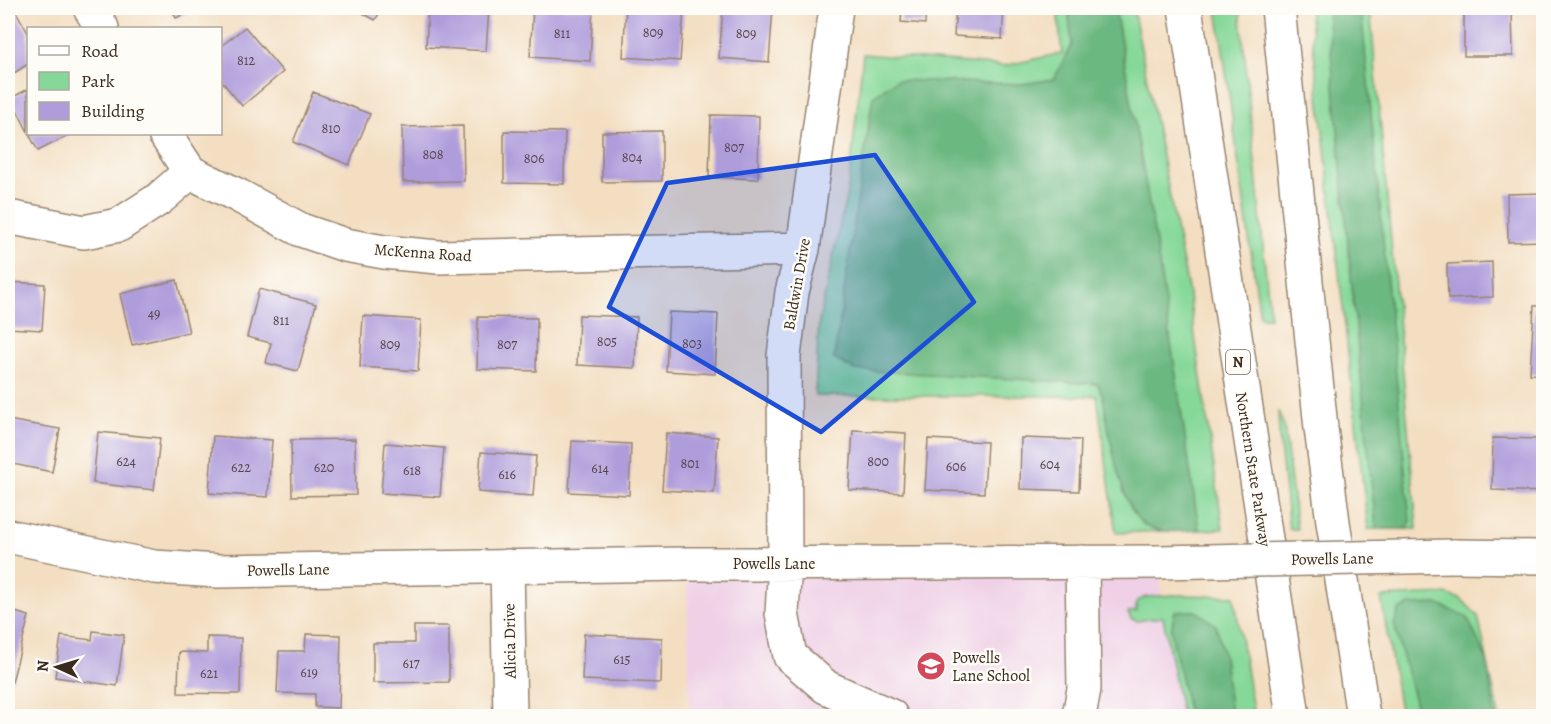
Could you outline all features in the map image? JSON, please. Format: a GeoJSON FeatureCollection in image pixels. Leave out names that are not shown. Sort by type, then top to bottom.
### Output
{"type":"FeatureCollection","features":[{"type":"Feature","properties":{"kind":"main road"},"geometry":{"type":"LineString","coordinates":[[90,8],[101,27]]}},
{"type":"Feature","properties":{"kind":"main road","name":"Baldwin Drive"},"geometry":{"type":"LineString","coordinates":[[836,8],[803,249],[792,292],[784,356],[785,563],[782,613],[789,656],[826,687],[891,717]]}},
{"type":"Feature","properties":{"kind":"main road","name":"Northern State Parkway"},"geometry":{"type":"LineString","coordinates":[[1185,8],[1293,717]]}},
{"type":"Feature","properties":{"kind":"main road"},"geometry":{"type":"LineString","coordinates":[[1278,8],[1321,428],[1363,717]]}},
{"type":"Feature","properties":{"kind":"main road"},"geometry":{"type":"LineString","coordinates":[[8,217],[84,232],[119,225],[159,199],[190,172],[166,135]]}},
{"type":"Feature","properties":{"kind":"main road","name":"McKenna Road"},"geometry":{"type":"LineString","coordinates":[[190,172],[301,230],[345,244],[384,252],[438,257],[803,249]]}},
{"type":"Feature","properties":{"kind":"main road","name":"Powells Lane"},"geometry":{"type":"LineString","coordinates":[[8,536],[154,567],[218,571],[785,563],[1159,562],[1453,556],[1544,557]]}},
{"type":"Feature","properties":{"kind":"main road"},"geometry":{"type":"LineString","coordinates":[[1079,717],[1084,689],[1082,562]]}},
{"type":"Feature","properties":{"kind":"main road","name":"Alicia Drive"},"geometry":{"type":"LineString","coordinates":[[507,566],[510,717]]}},
{"type":"Feature","properties":{"kind":"highlighted area"},"geometry":{"type":"Polygon","coordinates":[[[875,155],[974,302],[821,432],[609,307],[667,183],[875,155]]]}},
{"type":"Feature","properties":{"kind":"shaded area","name":"Powells Lane School"},"geometry":{"type":"Polygon","coordinates":[[[1159,562],[1163,616],[1182,716],[690,716],[687,564],[1159,562]]]}},
{"type":"Feature","properties":{"kind":"green space"},"geometry":{"type":"Polygon","coordinates":[[[1057,8],[1133,8],[1188,289],[1223,529],[1116,533],[1097,396],[815,396],[819,321],[849,183],[863,54],[1004,66],[1062,53],[1057,8]]]}},
{"type":"Feature","properties":{"kind":"green space"},"geometry":{"type":"Polygon","coordinates":[[[1068,8],[1115,8],[1156,243],[1199,530],[1160,531],[1148,527],[1138,519],[1130,506],[1117,468],[1103,397],[1098,384],[855,370],[834,359],[873,96],[897,80],[1022,84],[1054,79],[1072,44],[1068,8]]]}},
{"type":"Feature","properties":{"kind":"green space"},"geometry":{"type":"Polygon","coordinates":[[[1217,8],[1240,8],[1270,317],[1260,317],[1217,8]]]}},
{"type":"Feature","properties":{"kind":"green space"},"geometry":{"type":"Polygon","coordinates":[[[1309,8],[1370,8],[1417,529],[1368,529],[1309,8]]]}},
{"type":"Feature","properties":{"kind":"green space"},"geometry":{"type":"Polygon","coordinates":[[[1327,8],[1361,8],[1410,521],[1407,529],[1376,529],[1327,8]]]}},
{"type":"Feature","properties":{"kind":"green space"},"geometry":{"type":"Polygon","coordinates":[[[1278,411],[1284,426],[1297,529],[1289,529],[1278,411]]]}},
{"type":"Feature","properties":{"kind":"green space"},"geometry":{"type":"Polygon","coordinates":[[[1445,594],[1461,599],[1478,616],[1499,716],[1401,716],[1381,597],[1445,594]]]}},
{"type":"Feature","properties":{"kind":"green space"},"geometry":{"type":"Polygon","coordinates":[[[1234,596],[1254,716],[1182,716],[1163,617],[1137,621],[1131,619],[1128,612],[1136,611],[1136,602],[1146,597],[1234,596]]]}},
{"type":"Feature","properties":{"kind":"green space"},"geometry":{"type":"Polygon","coordinates":[[[1437,604],[1467,617],[1486,658],[1495,716],[1419,716],[1394,624],[1399,610],[1410,605],[1437,604]]]}},
{"type":"Feature","properties":{"kind":"green space"},"geometry":{"type":"Polygon","coordinates":[[[1175,611],[1196,611],[1216,625],[1224,656],[1231,716],[1189,716],[1171,631],[1175,611]]]}},
{"type":"Feature","properties":{"kind":"building"},"geometry":{"type":"Polygon","coordinates":[[[8,8],[14,8],[27,31],[27,65],[8,77],[8,8]]]}},
{"type":"Feature","properties":{"kind":"building"},"geometry":{"type":"Polygon","coordinates":[[[171,8],[196,8],[176,18],[171,8]]]}},
{"type":"Feature","properties":{"kind":"building"},"geometry":{"type":"Polygon","coordinates":[[[354,8],[383,8],[375,20],[354,8]]]}},
{"type":"Feature","properties":{"kind":"building"},"geometry":{"type":"Polygon","coordinates":[[[428,8],[489,8],[486,51],[426,47],[428,8]]]}},
{"type":"Feature","properties":{"kind":"building"},"geometry":{"type":"Polygon","coordinates":[[[533,8],[593,8],[590,61],[530,57],[533,8]]]}},
{"type":"Feature","properties":{"kind":"building"},"geometry":{"type":"Polygon","coordinates":[[[626,8],[684,8],[680,61],[623,57],[626,8]]]}},
{"type":"Feature","properties":{"kind":"building"},"geometry":{"type":"Polygon","coordinates":[[[723,8],[773,8],[769,62],[719,58],[723,8]]]}},
{"type":"Feature","properties":{"kind":"building"},"geometry":{"type":"Polygon","coordinates":[[[902,8],[926,8],[925,24],[901,22],[902,8]]]}},
{"type":"Feature","properties":{"kind":"building"},"geometry":{"type":"Polygon","coordinates":[[[956,8],[1004,8],[1002,39],[954,36],[956,8]]]}},
{"type":"Feature","properties":{"kind":"building"},"geometry":{"type":"Polygon","coordinates":[[[1464,8],[1512,8],[1513,56],[1464,56],[1464,8]]]}},
{"type":"Feature","properties":{"kind":"building"},"geometry":{"type":"Polygon","coordinates":[[[245,27],[283,72],[242,106],[222,81],[222,45],[245,27]]]}},
{"type":"Feature","properties":{"kind":"building"},"geometry":{"type":"Polygon","coordinates":[[[27,90],[27,130],[11,98],[27,90]]]}},
{"type":"Feature","properties":{"kind":"building"},"geometry":{"type":"Polygon","coordinates":[[[313,92],[370,114],[349,165],[293,142],[313,92]]]}},
{"type":"Feature","properties":{"kind":"building"},"geometry":{"type":"Polygon","coordinates":[[[711,115],[759,116],[758,179],[709,177],[711,115]]]}},
{"type":"Feature","properties":{"kind":"building"},"geometry":{"type":"Polygon","coordinates":[[[463,126],[464,181],[403,182],[402,127],[463,126]]]}},
{"type":"Feature","properties":{"kind":"building"},"geometry":{"type":"Polygon","coordinates":[[[504,131],[565,132],[564,184],[504,183],[504,131]]]}},
{"type":"Feature","properties":{"kind":"building"},"geometry":{"type":"Polygon","coordinates":[[[662,131],[662,181],[602,182],[602,132],[662,131]]]}},
{"type":"Feature","properties":{"kind":"building"},"geometry":{"type":"Polygon","coordinates":[[[30,135],[69,135],[38,151],[30,135]]]}},
{"type":"Feature","properties":{"kind":"building"},"geometry":{"type":"Polygon","coordinates":[[[1544,193],[1544,241],[1508,242],[1507,194],[1544,193]]]}},
{"type":"Feature","properties":{"kind":"building"},"geometry":{"type":"Polygon","coordinates":[[[1492,262],[1493,297],[1448,299],[1447,264],[1492,262]]]}},
{"type":"Feature","properties":{"kind":"building"},"geometry":{"type":"Polygon","coordinates":[[[177,280],[189,332],[132,345],[120,294],[177,280]]]}},
{"type":"Feature","properties":{"kind":"building"},"geometry":{"type":"Polygon","coordinates":[[[8,282],[45,284],[42,330],[8,328],[8,282]]]}},
{"type":"Feature","properties":{"kind":"building"},"geometry":{"type":"Polygon","coordinates":[[[259,289],[316,304],[298,371],[266,363],[271,343],[247,337],[259,289]]]}},
{"type":"Feature","properties":{"kind":"building"},"geometry":{"type":"Polygon","coordinates":[[[1534,306],[1544,306],[1544,375],[1530,374],[1534,306]]]}},
{"type":"Feature","properties":{"kind":"building"},"geometry":{"type":"Polygon","coordinates":[[[669,312],[718,314],[715,374],[666,371],[669,312]]]}},
{"type":"Feature","properties":{"kind":"building"},"geometry":{"type":"Polygon","coordinates":[[[579,315],[637,317],[635,368],[577,365],[579,315]]]}},
{"type":"Feature","properties":{"kind":"building"},"geometry":{"type":"Polygon","coordinates":[[[363,316],[421,320],[418,371],[360,367],[363,316]]]}},
{"type":"Feature","properties":{"kind":"building"},"geometry":{"type":"Polygon","coordinates":[[[478,317],[537,318],[536,371],[477,369],[478,317]]]}},
{"type":"Feature","properties":{"kind":"building"},"geometry":{"type":"Polygon","coordinates":[[[8,420],[60,429],[52,472],[8,463],[8,420]]]}},
{"type":"Feature","properties":{"kind":"building"},"geometry":{"type":"Polygon","coordinates":[[[853,430],[906,433],[903,493],[849,490],[853,430]]]}},
{"type":"Feature","properties":{"kind":"building"},"geometry":{"type":"Polygon","coordinates":[[[98,432],[160,438],[154,490],[93,483],[98,432]]]}},
{"type":"Feature","properties":{"kind":"building"},"geometry":{"type":"Polygon","coordinates":[[[666,433],[718,437],[714,493],[662,490],[666,433]]]}},
{"type":"Feature","properties":{"kind":"building"},"geometry":{"type":"Polygon","coordinates":[[[213,436],[272,440],[268,497],[209,493],[213,436]]]}},
{"type":"Feature","properties":{"kind":"building"},"geometry":{"type":"Polygon","coordinates":[[[1021,438],[1081,440],[1079,491],[1020,489],[1021,438]]]}},
{"type":"Feature","properties":{"kind":"building"},"geometry":{"type":"Polygon","coordinates":[[[1493,438],[1544,439],[1544,492],[1492,490],[1493,438]]]}},
{"type":"Feature","properties":{"kind":"building"},"geometry":{"type":"Polygon","coordinates":[[[355,439],[356,495],[292,496],[291,440],[355,439]]]}},
{"type":"Feature","properties":{"kind":"building"},"geometry":{"type":"Polygon","coordinates":[[[928,439],[987,442],[984,493],[925,490],[928,439]]]}},
{"type":"Feature","properties":{"kind":"building"},"geometry":{"type":"Polygon","coordinates":[[[572,441],[631,444],[629,495],[569,492],[572,441]]]}},
{"type":"Feature","properties":{"kind":"building"},"geometry":{"type":"Polygon","coordinates":[[[385,443],[444,448],[440,497],[381,493],[385,443]]]}},
{"type":"Feature","properties":{"kind":"building"},"geometry":{"type":"Polygon","coordinates":[[[481,452],[536,456],[533,496],[478,492],[481,452]]]}},
{"type":"Feature","properties":{"kind":"building"},"geometry":{"type":"Polygon","coordinates":[[[8,610],[29,616],[12,682],[8,681],[8,610]]]}},
{"type":"Feature","properties":{"kind":"building"},"geometry":{"type":"Polygon","coordinates":[[[414,626],[449,626],[449,682],[373,683],[373,643],[414,643],[414,626]]]}},
{"type":"Feature","properties":{"kind":"building"},"geometry":{"type":"Polygon","coordinates":[[[93,631],[124,635],[117,686],[55,677],[61,636],[92,640],[93,631]]]}},
{"type":"Feature","properties":{"kind":"building"},"geometry":{"type":"Polygon","coordinates":[[[306,634],[341,635],[339,708],[315,707],[315,694],[277,693],[279,651],[305,651],[306,634]]]}},
{"type":"Feature","properties":{"kind":"building"},"geometry":{"type":"Polygon","coordinates":[[[584,634],[662,638],[661,683],[582,680],[584,634]]]}},
{"type":"Feature","properties":{"kind":"building"},"geometry":{"type":"Polygon","coordinates":[[[207,637],[241,638],[240,694],[178,693],[179,652],[207,653],[207,637]]]}},
{"type":"Feature","properties":{"kind":"place","name":"Powells Lane School"},"geometry":{"type":"Point","coordinates":[931,666]}}]}
